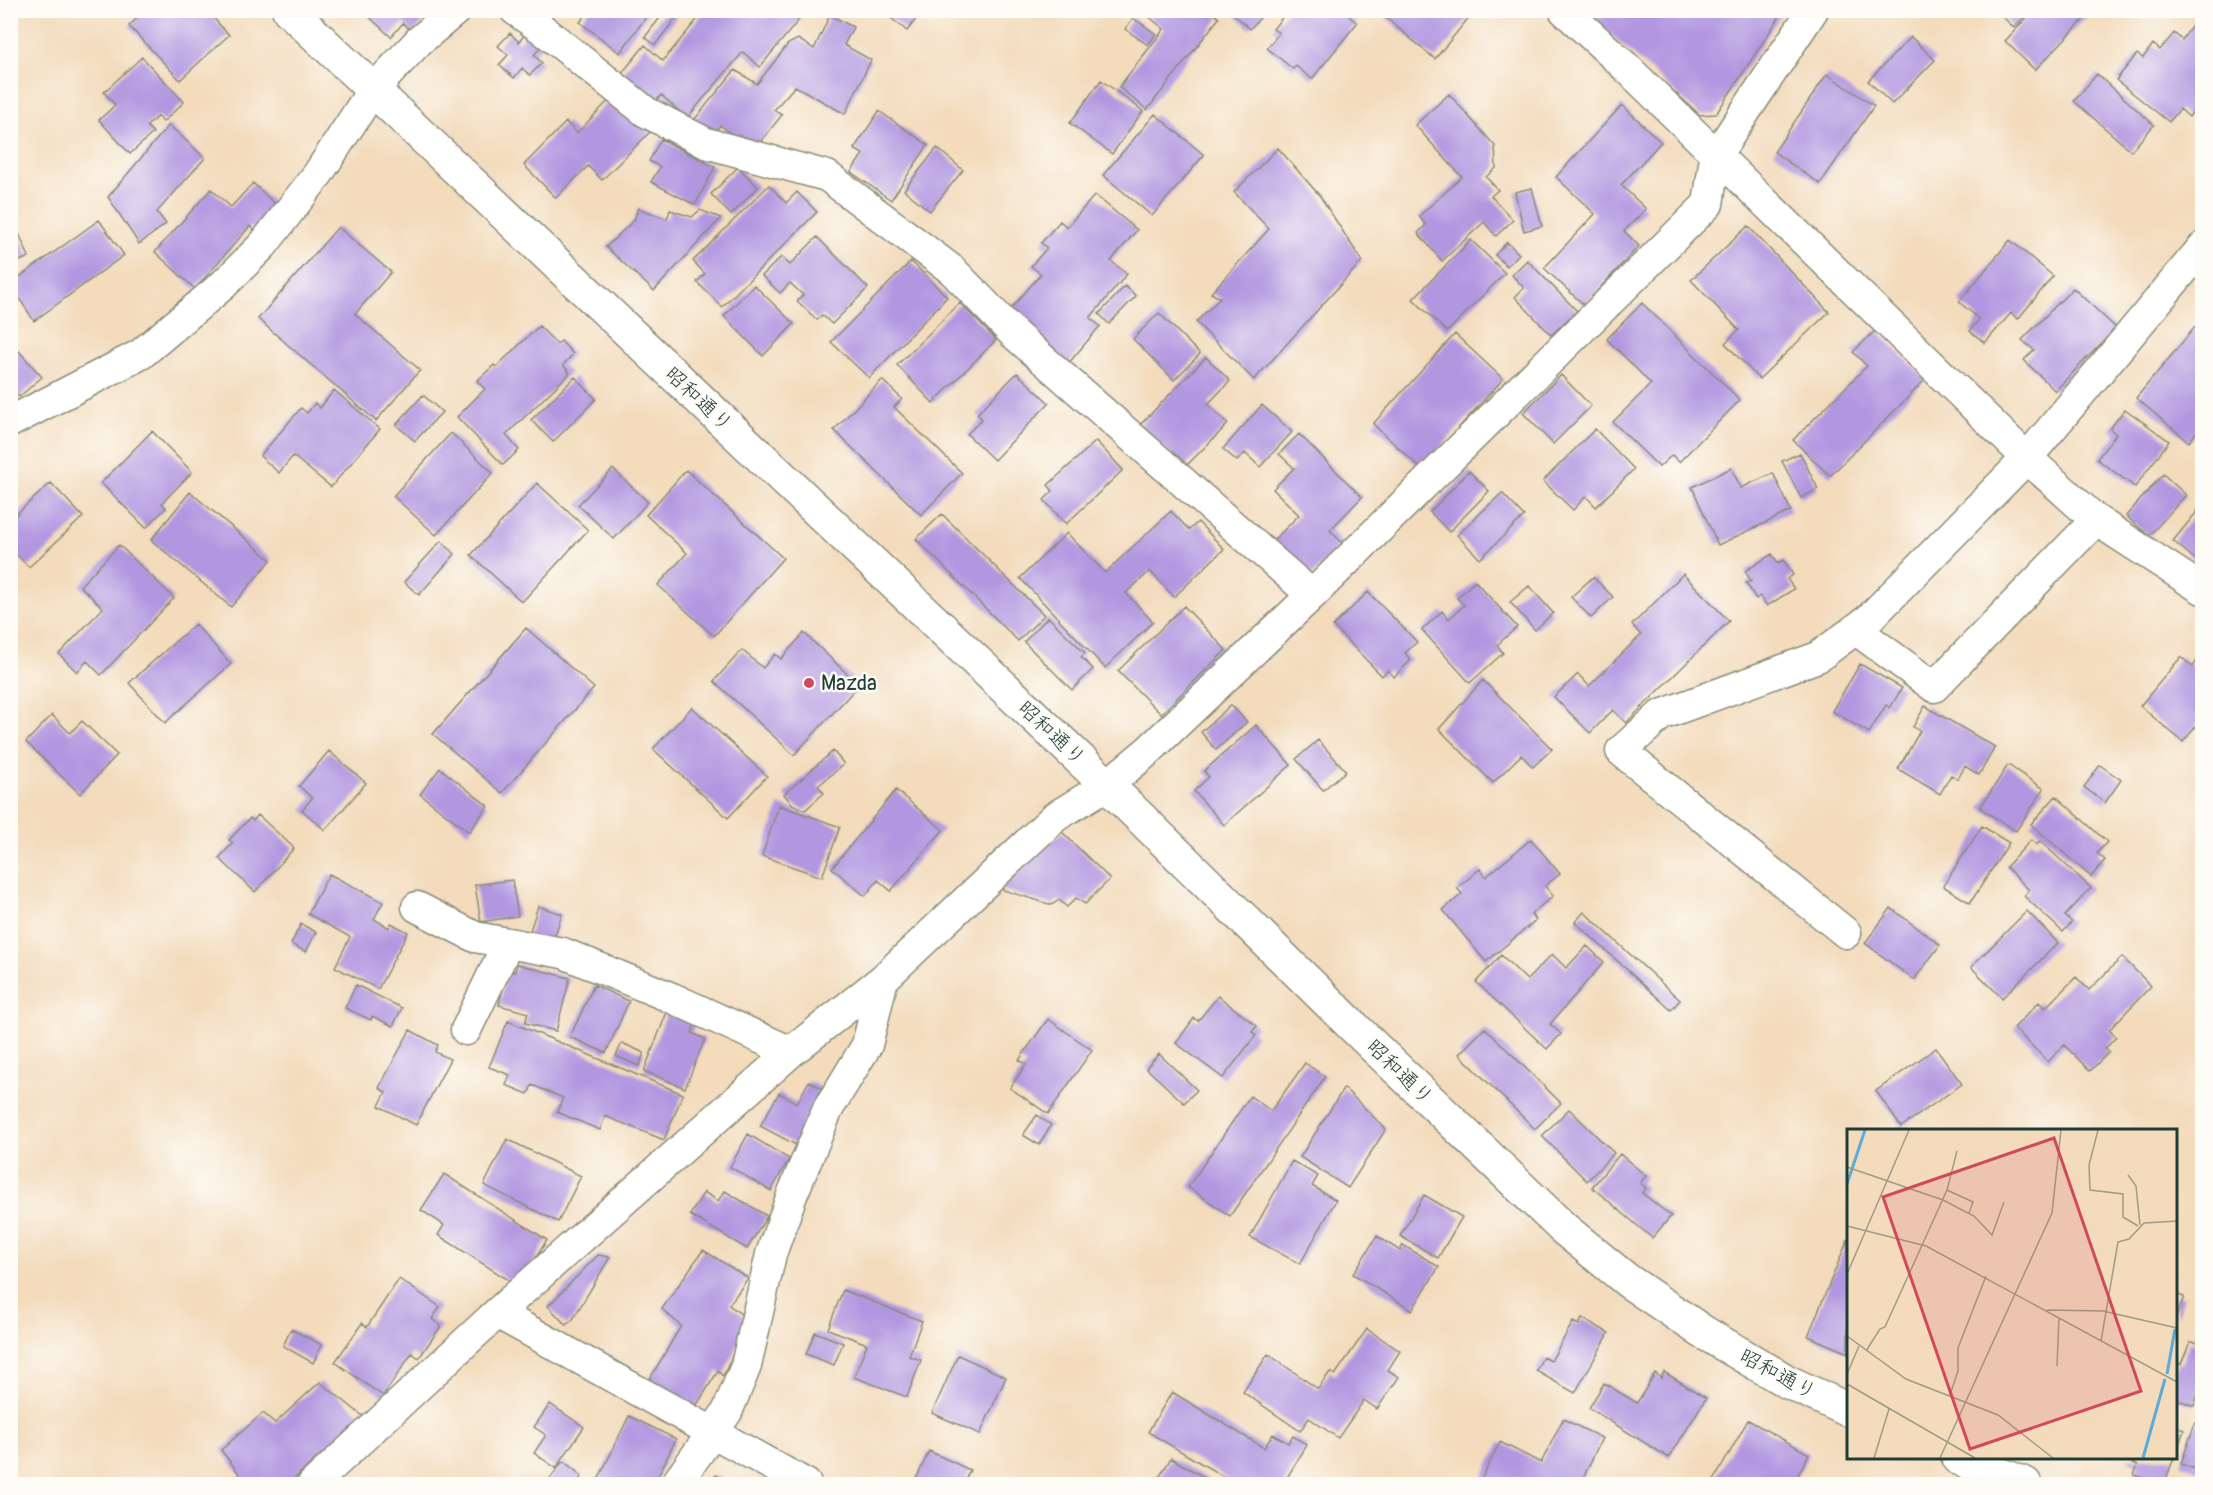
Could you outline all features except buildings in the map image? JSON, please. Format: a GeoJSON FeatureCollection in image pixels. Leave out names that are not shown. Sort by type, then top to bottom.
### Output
{"type":"FeatureCollection","features":[{"type":"Feature","properties":{"kind":"street","name":"昭和通り"},"geometry":{"type":"LineString","coordinates":[[289,10],[1107,784],[1376,1049],[1563,1228],[1628,1281],[1703,1332],[1786,1381],[1847,1410]]}},
{"type":"Feature","properties":{"kind":"street"},"geometry":{"type":"LineString","coordinates":[[10,422],[141,354],[223,285],[263,245],[318,174],[372,91],[419,41],[456,10]]}},
{"type":"Feature","properties":{"kind":"street"},"geometry":{"type":"LineString","coordinates":[[515,10],[646,112],[706,143],[827,176],[952,270],[1023,342],[1312,595]]}},
{"type":"Feature","properties":{"kind":"street"},"geometry":{"type":"LineString","coordinates":[[1564,10],[1628,69],[1715,157],[2027,458],[2096,520],[2202,589]]}},
{"type":"Feature","properties":{"kind":"street"},"geometry":{"type":"LineString","coordinates":[[313,1485],[496,1313],[791,1052],[883,979],[1055,817],[1107,784],[1148,751],[1312,595],[1708,204],[1715,157],[1813,10]]}},
{"type":"Feature","properties":{"kind":"street"},"geometry":{"type":"LineString","coordinates":[[1846,933],[1621,751],[1661,715],[1818,657],[1869,619],[2027,458],[2202,248]]}},
{"type":"Feature","properties":{"kind":"street"},"geometry":{"type":"LineString","coordinates":[[1855,629],[1934,687],[2096,520]]}},
{"type":"Feature","properties":{"kind":"street"},"geometry":{"type":"LineString","coordinates":[[417,908],[475,937],[563,953],[672,998],[791,1052]]}},
{"type":"Feature","properties":{"kind":"street"},"geometry":{"type":"LineString","coordinates":[[466,1030],[508,943]]}},
{"type":"Feature","properties":{"kind":"street"},"geometry":{"type":"LineString","coordinates":[[676,1485],[727,1412],[746,1366],[771,1254],[805,1158],[828,1108],[867,1045],[883,979]]}},
{"type":"Feature","properties":{"kind":"street"},"geometry":{"type":"LineString","coordinates":[[496,1313],[806,1485]]}},
{"type":"Feature","properties":{"kind":"street"},"geometry":{"type":"LineString","coordinates":[[1960,1459],[2025,1485]]}},
{"type":"Feature","properties":{"kind":"place","name":"Mazda"},"geometry":{"type":"Point","coordinates":[809,683]}}]}
